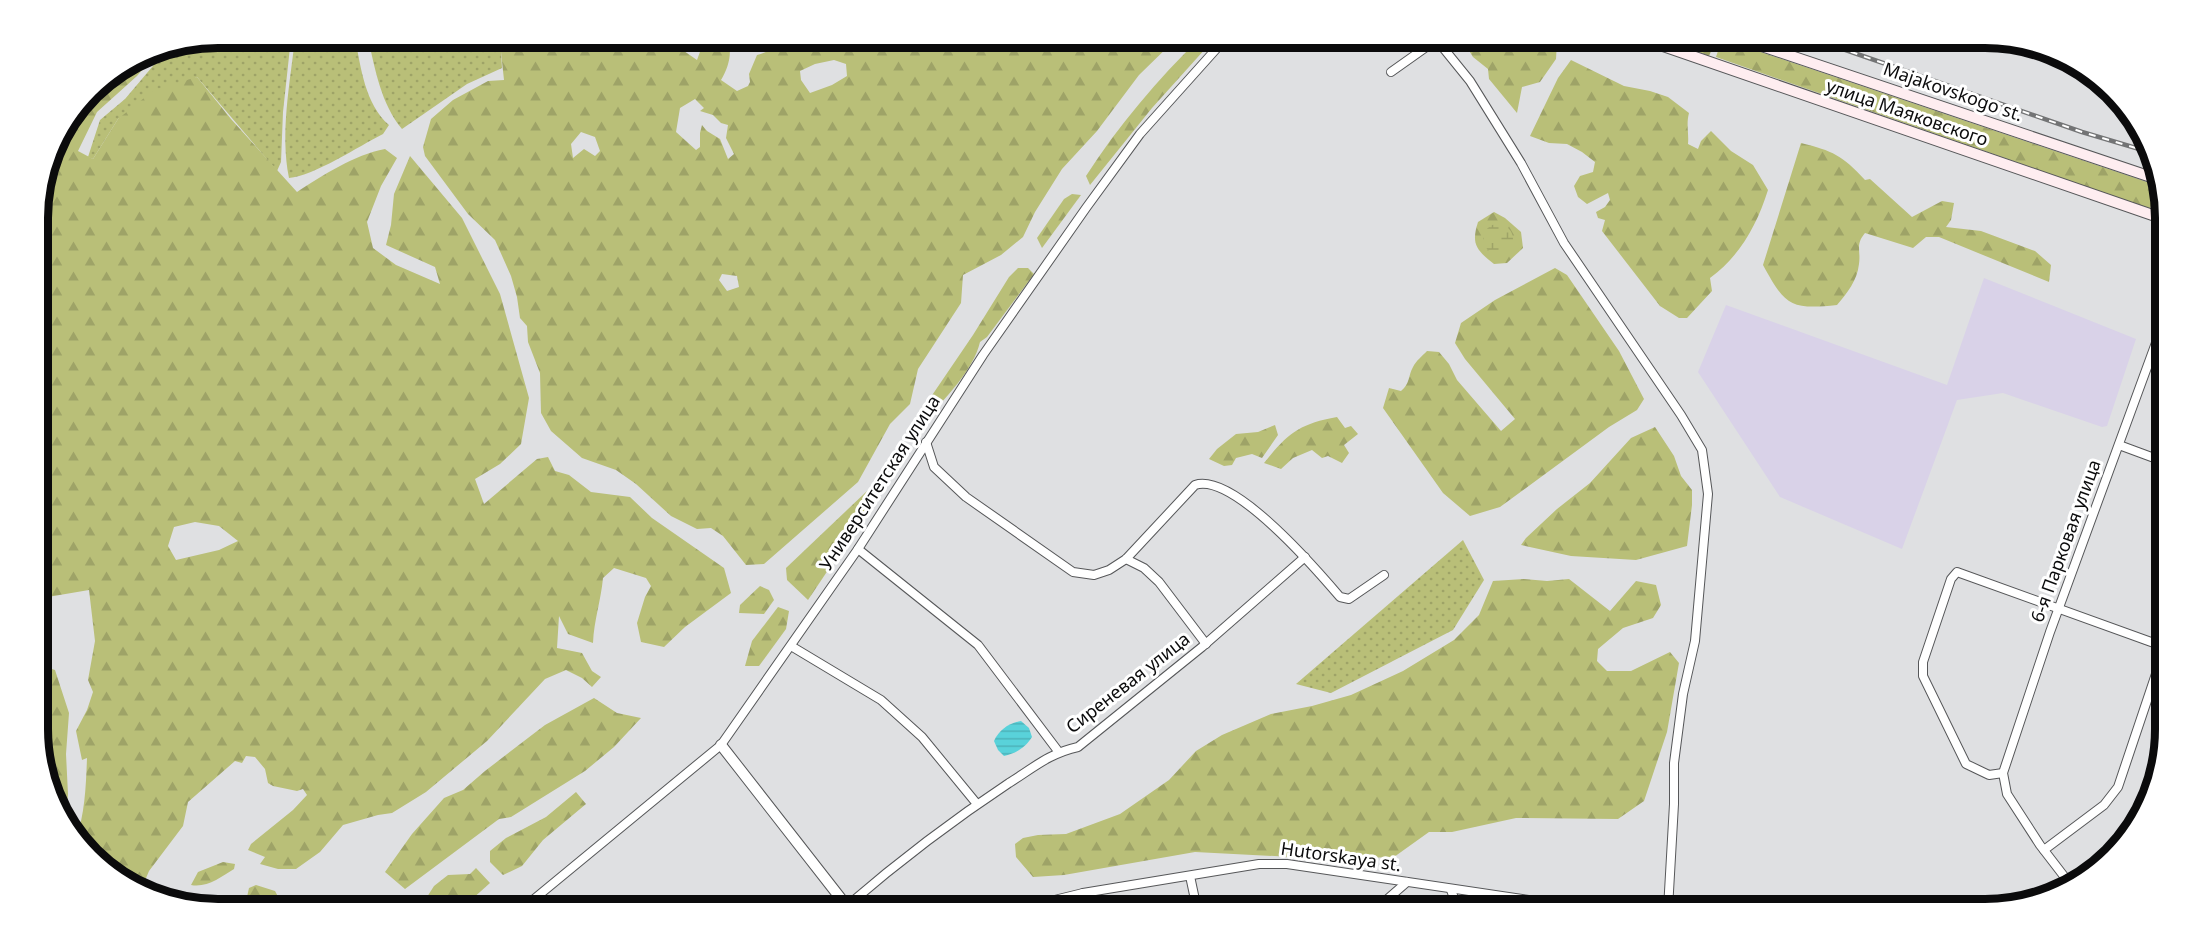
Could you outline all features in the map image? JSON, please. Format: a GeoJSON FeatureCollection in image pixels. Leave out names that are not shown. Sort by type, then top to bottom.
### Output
{"type":"FeatureCollection","features":[{"type":"Feature","properties":{"kind":"main road","name":"улица Маяковского"},"geometry":{"type":"LineString","coordinates":[[1669,48],[2155,216]]}},
{"type":"Feature","properties":{"kind":"main road","name":"Majakovskogo st."},"geometry":{"type":"LineString","coordinates":[[1768,48],[2150,176]]}},
{"type":"Feature","properties":{"kind":"street","name":"Университетская улица"},"geometry":{"type":"LineString","coordinates":[[534,899],[721,745],[858,549],[990,345],[1140,134],[1217,48]]}},
{"type":"Feature","properties":{"kind":"street"},"geometry":{"type":"LineString","coordinates":[[1391,72],[1424,48]]}},
{"type":"Feature","properties":{"kind":"street"},"geometry":{"type":"LineString","coordinates":[[1445,48],[1470,81],[1521,163],[1564,243],[1681,415],[1702,450],[1708,494],[1695,641],[1683,694],[1674,763],[1669,899]]}},
{"type":"Feature","properties":{"kind":"street","name":"6-я Парковая улица"},"geometry":{"type":"LineString","coordinates":[[2003,773],[2059,608],[2155,346]]}},
{"type":"Feature","properties":{"kind":"street"},"geometry":{"type":"LineString","coordinates":[[926,442],[934,467],[966,497],[1072,572],[1094,575],[1109,570],[1126,559],[1195,485],[1200,483],[1221,489],[1249,505],[1305,556],[1340,597],[1349,599],[1358,595],[1384,576]]}},
{"type":"Feature","properties":{"kind":"street"},"geometry":{"type":"LineString","coordinates":[[2119,445],[2155,458]]}},
{"type":"Feature","properties":{"kind":"street"},"geometry":{"type":"LineString","coordinates":[[858,549],[978,645],[1058,751]]}},
{"type":"Feature","properties":{"kind":"street","name":"Сиреневая улица"},"geometry":{"type":"LineString","coordinates":[[857,899],[872,884],[977,804],[1058,751],[1078,747],[1206,644],[1305,556]]}},
{"type":"Feature","properties":{"kind":"street"},"geometry":{"type":"LineString","coordinates":[[1126,559],[1144,568],[1159,582],[1206,644]]}},
{"type":"Feature","properties":{"kind":"street"},"geometry":{"type":"LineString","coordinates":[[2065,878],[2007,794],[2003,773],[1989,775],[1966,764],[1923,676],[1923,662],[1947,589],[1957,572],[2155,643]]}},
{"type":"Feature","properties":{"kind":"street"},"geometry":{"type":"LineString","coordinates":[[791,646],[881,700],[922,737],[977,804]]}},
{"type":"Feature","properties":{"kind":"street"},"geometry":{"type":"LineString","coordinates":[[2044,850],[2104,805],[2118,788],[2155,677]]}},
{"type":"Feature","properties":{"kind":"street"},"geometry":{"type":"LineString","coordinates":[[721,745],[841,899]]}},
{"type":"Feature","properties":{"kind":"street","name":"Hutorskaya st."},"geometry":{"type":"LineString","coordinates":[[1059,899],[1260,864],[1287,864],[1517,899]]}},
{"type":"Feature","properties":{"kind":"street"},"geometry":{"type":"LineString","coordinates":[[1190,876],[1195,899]]}},
{"type":"Feature","properties":{"kind":"street"},"geometry":{"type":"LineString","coordinates":[[1387,899],[1407,882]]}},
{"type":"Feature","properties":{"kind":"street"},"geometry":{"type":"LineString","coordinates":[[1451,890],[1454,899]]}},
{"type":"Feature","properties":{"kind":"street"},"geometry":{"type":"LineString","coordinates":[[1083,893],[1084,899]]}},
{"type":"Feature","properties":{"kind":"shaded area"},"geometry":{"type":"Polygon","coordinates":[[[1984,278],[2136,339],[2107,426],[2102,427],[2003,393],[1957,400],[1902,549],[1780,497],[1698,372],[1726,305],[1947,385],[1984,278]]]}},
{"type":"Feature","properties":{"kind":"green space"},"geometry":{"type":"Polygon","coordinates":[[[207,48],[290,48],[283,112],[281,162],[277,171],[197,77],[118,119],[93,159],[88,157],[100,120],[125,99],[163,57],[207,48]]]}},
{"type":"Feature","properties":{"kind":"green space"},"geometry":{"type":"Polygon","coordinates":[[[294,48],[357,48],[369,96],[374,107],[389,125],[383,134],[336,160],[311,172],[289,178],[285,143],[294,48]]]}},
{"type":"Feature","properties":{"kind":"green space"},"geometry":{"type":"Polygon","coordinates":[[[370,48],[497,48],[501,52],[502,68],[467,84],[402,129],[389,109],[376,74],[370,48]]]}},
{"type":"Feature","properties":{"kind":"green space"},"geometry":{"type":"Polygon","coordinates":[[[497,48],[681,48],[697,60],[701,48],[730,48],[726,70],[721,80],[737,91],[748,86],[749,74],[757,55],[773,48],[1167,48],[1139,75],[1097,131],[1062,169],[1035,212],[1023,237],[1001,255],[963,275],[961,303],[918,369],[910,404],[890,424],[858,482],[764,564],[746,565],[723,536],[711,528],[697,529],[671,516],[636,484],[616,470],[582,458],[551,431],[541,413],[540,373],[528,342],[527,326],[520,318],[511,276],[495,240],[468,214],[425,156],[423,147],[431,119],[453,100],[488,81],[504,80],[501,52],[497,48]],[[834,60],[815,64],[800,71],[801,80],[810,93],[832,85],[847,76],[846,64],[834,60]],[[695,99],[680,108],[676,132],[696,150],[700,147],[702,125],[720,139],[728,159],[734,154],[726,138],[728,125],[721,123],[713,115],[700,111],[704,108],[695,99]],[[581,132],[571,144],[573,158],[584,149],[595,156],[600,151],[595,137],[581,132]],[[722,274],[719,280],[727,291],[739,287],[737,276],[722,274]]]}},
{"type":"Feature","properties":{"kind":"green space"},"geometry":{"type":"Polygon","coordinates":[[[1190,48],[1206,48],[1152,108],[1090,185],[1086,176],[1111,139],[1190,48]]]}},
{"type":"Feature","properties":{"kind":"green space"},"geometry":{"type":"Polygon","coordinates":[[[1468,48],[1557,48],[1556,59],[1540,82],[1522,87],[1517,113],[1489,79],[1488,69],[1473,57],[1468,48]]]}},
{"type":"Feature","properties":{"kind":"green space"},"geometry":{"type":"Polygon","coordinates":[[[1688,48],[1713,48],[1709,56],[1688,48]]]}},
{"type":"Feature","properties":{"kind":"green space"},"geometry":{"type":"Polygon","coordinates":[[[1719,48],[1749,48],[2151,183],[2154,194],[2150,209],[1716,57],[1719,48]]]}},
{"type":"Feature","properties":{"kind":"green space"},"geometry":{"type":"Polygon","coordinates":[[[1571,60],[1624,86],[1668,97],[1689,113],[1688,144],[1698,149],[1701,141],[1711,131],[1731,151],[1753,165],[1768,190],[1759,215],[1746,239],[1730,260],[1710,278],[1712,291],[1687,318],[1679,318],[1660,306],[1602,231],[1605,220],[1598,218],[1596,212],[1605,207],[1610,200],[1608,193],[1587,204],[1578,197],[1574,186],[1580,176],[1593,172],[1595,162],[1567,144],[1549,143],[1530,136],[1558,78],[1571,60]]]}},
{"type":"Feature","properties":{"kind":"green space"},"geometry":{"type":"Polygon","coordinates":[[[147,64],[97,112],[78,151],[93,159],[118,119],[154,90],[197,77],[231,119],[297,192],[339,166],[373,152],[385,149],[397,158],[381,186],[367,222],[373,248],[396,265],[440,284],[435,267],[386,245],[391,225],[394,194],[410,156],[462,218],[500,294],[529,398],[521,444],[500,464],[475,479],[484,504],[537,459],[548,457],[555,471],[569,475],[591,492],[630,497],[652,518],[724,568],[731,593],[685,627],[664,647],[641,642],[637,623],[651,586],[646,578],[614,568],[603,578],[593,643],[568,634],[559,616],[557,648],[582,653],[592,671],[601,677],[592,687],[582,678],[566,670],[545,679],[487,741],[426,792],[392,813],[343,825],[320,852],[296,869],[278,869],[260,864],[265,857],[248,850],[251,844],[293,810],[307,795],[303,789],[297,791],[268,783],[265,769],[255,757],[246,756],[242,763],[235,761],[188,802],[183,826],[149,871],[144,882],[115,864],[98,849],[79,827],[87,758],[82,760],[76,731],[93,692],[88,680],[95,641],[89,590],[48,597],[48,207],[51,185],[61,153],[77,124],[106,90],[147,64]],[[195,522],[174,527],[168,546],[176,560],[219,550],[238,541],[219,526],[195,522]]]}},
{"type":"Feature","properties":{"kind":"green space"},"geometry":{"type":"Polygon","coordinates":[[[1801,143],[1843,159],[1865,180],[1870,179],[1912,217],[1942,201],[1954,203],[1951,220],[1946,227],[1981,231],[2035,251],[2051,265],[2049,282],[1939,237],[1926,237],[1913,248],[1865,233],[1859,244],[1859,264],[1856,276],[1837,305],[1809,306],[1791,302],[1777,289],[1763,265],[1801,143]]]}},
{"type":"Feature","properties":{"kind":"green space"},"geometry":{"type":"Polygon","coordinates":[[[1072,194],[1081,195],[1042,248],[1037,238],[1064,199],[1072,194]]]}},
{"type":"Feature","properties":{"kind":"green space"},"geometry":{"type":"Polygon","coordinates":[[[1494,212],[1521,232],[1523,248],[1507,263],[1494,264],[1483,255],[1475,241],[1478,222],[1494,212]]]}},
{"type":"Feature","properties":{"kind":"green space"},"geometry":{"type":"Polygon","coordinates":[[[1498,224],[1504,225],[1512,233],[1512,245],[1504,253],[1498,254],[1492,253],[1484,245],[1483,239],[1484,233],[1492,225],[1498,224]]]}},
{"type":"Feature","properties":{"kind":"green space"},"geometry":{"type":"Polygon","coordinates":[[[1018,268],[1028,268],[1034,274],[987,337],[980,342],[972,363],[958,383],[926,419],[922,410],[1009,277],[1018,268]]]}},
{"type":"Feature","properties":{"kind":"green space"},"geometry":{"type":"Polygon","coordinates":[[[1555,268],[1567,275],[1619,351],[1644,399],[1637,410],[1609,427],[1500,507],[1470,516],[1443,493],[1383,408],[1389,388],[1401,391],[1406,386],[1413,367],[1419,359],[1427,351],[1439,352],[1449,364],[1457,380],[1501,431],[1515,419],[1465,359],[1455,343],[1461,323],[1495,300],[1555,268]]]}},
{"type":"Feature","properties":{"kind":"green space"},"geometry":{"type":"Polygon","coordinates":[[[1337,417],[1345,428],[1351,426],[1358,434],[1344,445],[1349,453],[1342,463],[1328,456],[1322,458],[1312,450],[1293,458],[1281,469],[1264,463],[1295,431],[1313,423],[1337,417]]]}},
{"type":"Feature","properties":{"kind":"green space"},"geometry":{"type":"Polygon","coordinates":[[[1275,425],[1278,435],[1262,458],[1252,454],[1236,458],[1232,465],[1224,466],[1209,459],[1217,449],[1236,434],[1258,432],[1275,425]]]}},
{"type":"Feature","properties":{"kind":"green space"},"geometry":{"type":"Polygon","coordinates":[[[1655,427],[1674,456],[1681,476],[1692,490],[1687,546],[1636,560],[1571,556],[1521,545],[1557,509],[1590,483],[1631,438],[1655,427]]]}},
{"type":"Feature","properties":{"kind":"green space"},"geometry":{"type":"Polygon","coordinates":[[[887,472],[887,482],[808,600],[787,580],[786,568],[887,472]]]}},
{"type":"Feature","properties":{"kind":"green space"},"geometry":{"type":"Polygon","coordinates":[[[1463,540],[1484,580],[1453,630],[1331,693],[1296,684],[1463,540]]]}},
{"type":"Feature","properties":{"kind":"green space"},"geometry":{"type":"Polygon","coordinates":[[[1524,579],[1547,581],[1569,579],[1610,611],[1636,581],[1656,585],[1661,605],[1653,618],[1623,628],[1598,649],[1597,661],[1607,671],[1631,671],[1670,652],[1679,663],[1667,732],[1644,801],[1618,819],[1516,818],[1452,832],[1429,832],[1394,857],[1331,859],[1195,852],[1064,875],[1033,877],[1016,857],[1015,844],[1023,838],[1066,834],[1120,814],[1169,780],[1196,751],[1222,735],[1271,714],[1351,695],[1403,671],[1454,640],[1479,615],[1493,581],[1524,579]]]}},
{"type":"Feature","properties":{"kind":"green space"},"geometry":{"type":"Polygon","coordinates":[[[760,586],[769,590],[774,600],[764,614],[739,613],[740,605],[760,586]]]}},
{"type":"Feature","properties":{"kind":"green space"},"geometry":{"type":"Polygon","coordinates":[[[778,607],[789,611],[786,629],[759,666],[745,666],[752,641],[778,607]]]}},
{"type":"Feature","properties":{"kind":"green space"},"geometry":{"type":"Polygon","coordinates":[[[48,668],[55,670],[69,713],[66,754],[67,806],[54,773],[49,751],[48,668]]]}},
{"type":"Feature","properties":{"kind":"green space"},"geometry":{"type":"Polygon","coordinates":[[[594,698],[617,713],[641,718],[614,747],[585,771],[511,817],[499,819],[405,889],[385,872],[412,834],[444,798],[463,790],[545,725],[594,698]]]}},
{"type":"Feature","properties":{"kind":"green space"},"geometry":{"type":"Polygon","coordinates":[[[576,792],[586,804],[543,840],[522,866],[503,875],[490,862],[490,851],[506,838],[546,817],[576,792]]]}},
{"type":"Feature","properties":{"kind":"green space"},"geometry":{"type":"Polygon","coordinates":[[[223,862],[235,864],[234,869],[203,885],[191,885],[198,872],[223,862]]]}},
{"type":"Feature","properties":{"kind":"green space"},"geometry":{"type":"Polygon","coordinates":[[[476,868],[490,883],[472,899],[424,899],[434,886],[448,875],[470,874],[476,868]]]}},
{"type":"Feature","properties":{"kind":"green space"},"geometry":{"type":"Polygon","coordinates":[[[256,885],[275,891],[279,899],[247,899],[249,888],[256,885]]]}},
{"type":"Feature","properties":{"kind":"water"},"geometry":{"type":"Polygon","coordinates":[[[1021,721],[1029,728],[1032,737],[1020,750],[1004,756],[994,741],[1005,728],[1021,721]]]}},
{"type":"Feature","properties":{"kind":"railway"},"geometry":{"type":"LineString","coordinates":[[1840,48],[2082,132],[2140,149]]}}]}
